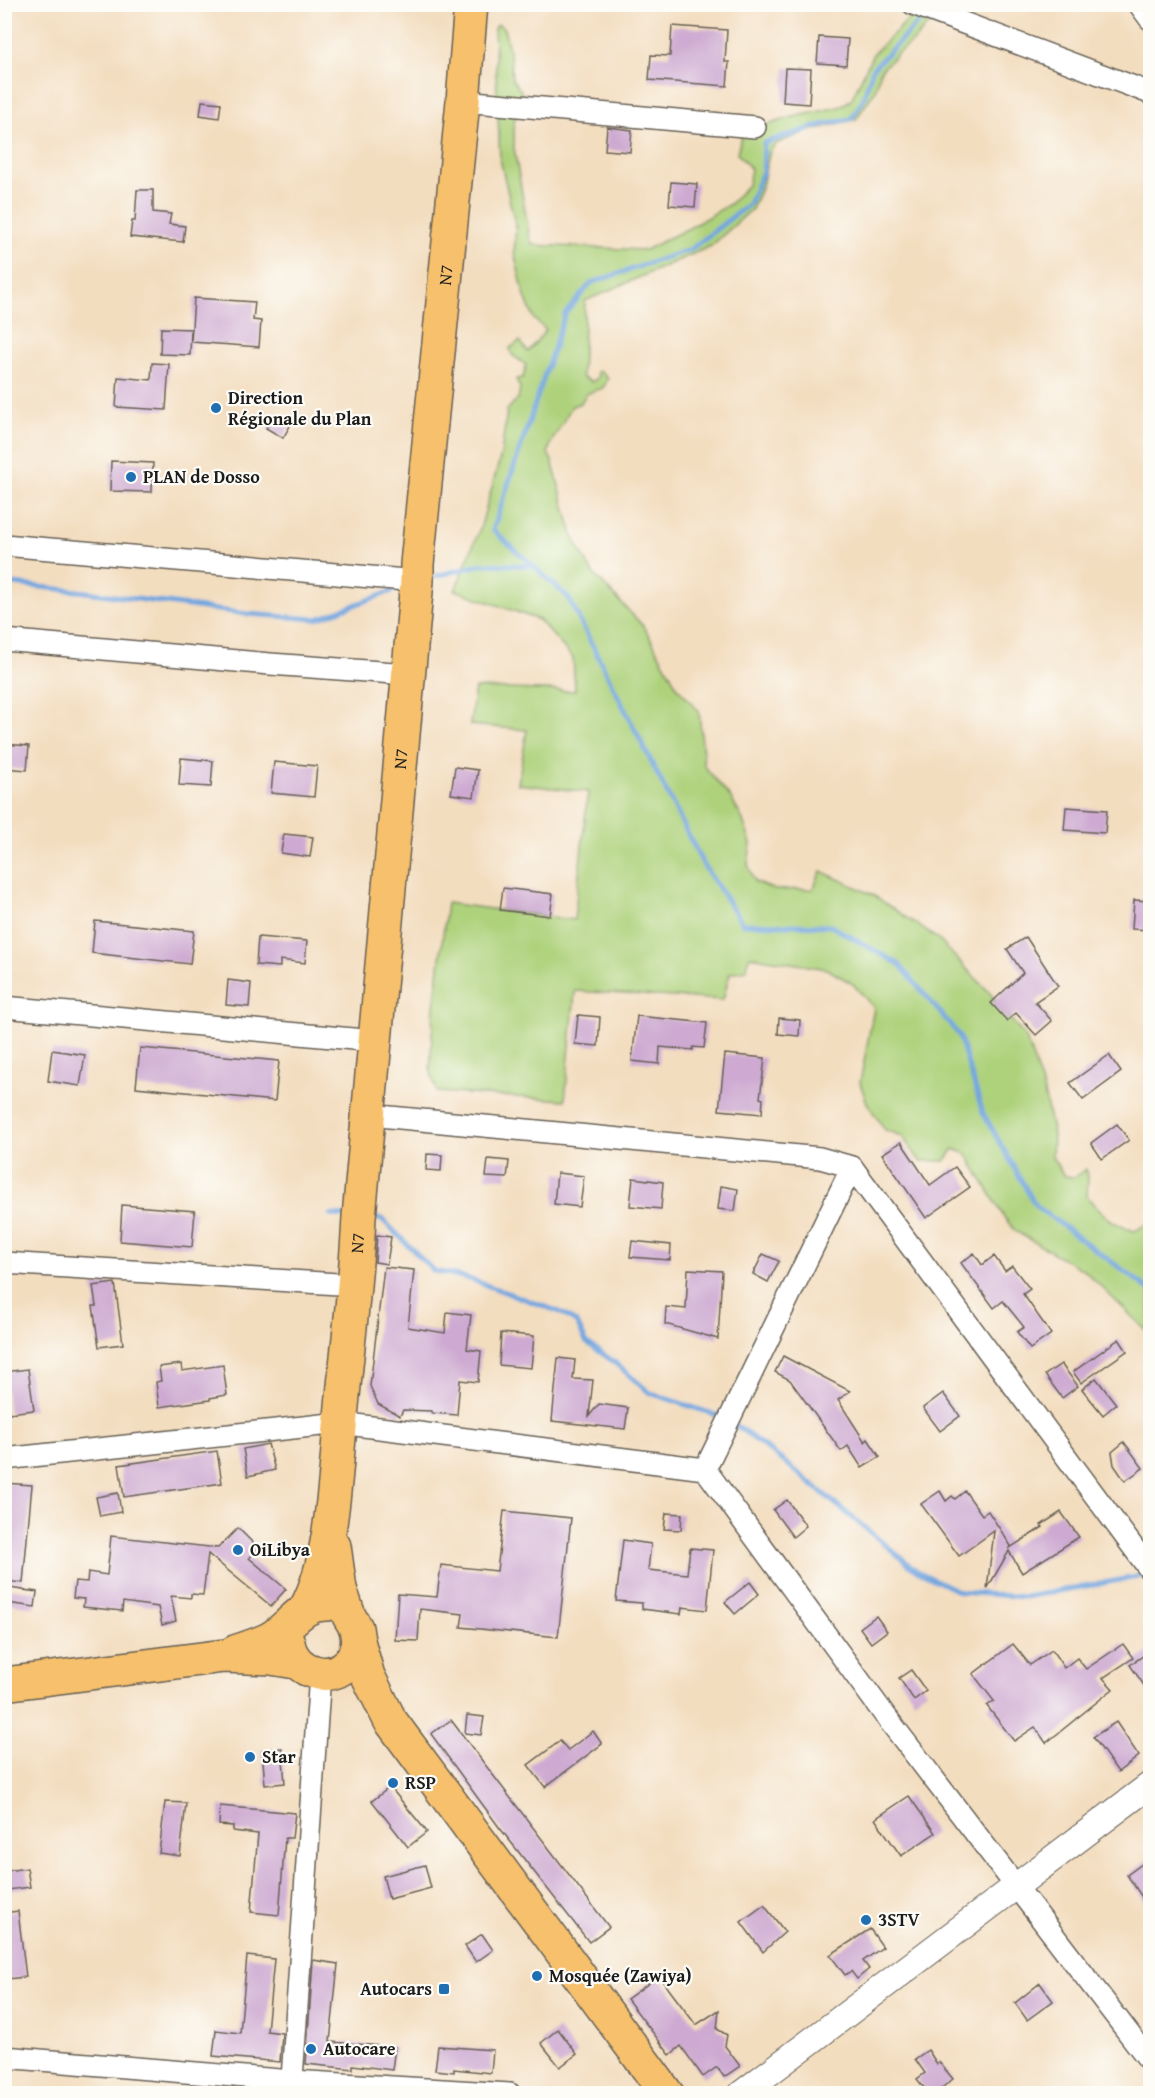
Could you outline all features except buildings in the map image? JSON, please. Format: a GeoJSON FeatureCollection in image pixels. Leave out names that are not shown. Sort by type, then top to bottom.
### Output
{"type":"FeatureCollection","features":[{"type":"Feature","properties":{"kind":"main road","name":"N7"},"geometry":{"type":"LineString","coordinates":[[331,1512],[354,1285],[417,564],[471,4]]}},
{"type":"Feature","properties":{"kind":"main road"},"geometry":{"type":"LineString","coordinates":[[331,1512],[318,1584],[287,1636],[289,1650],[390,1720]]}},
{"type":"Feature","properties":{"kind":"main road"},"geometry":{"type":"LineString","coordinates":[[331,1512],[336,1571],[340,1589],[368,1676],[390,1720],[667,2094]]}},
{"type":"Feature","properties":{"kind":"main road"},"geometry":{"type":"LineString","coordinates":[[4,1684],[224,1656],[271,1658],[317,1669],[346,1665],[354,1655],[354,1628],[338,1607],[325,1604],[311,1605],[269,1639],[224,1656]]}},
{"type":"Feature","properties":{"kind":"street"},"geometry":{"type":"LineString","coordinates":[[1139,4],[1150,19]]}},
{"type":"Feature","properties":{"kind":"street"},"geometry":{"type":"LineString","coordinates":[[925,7],[1150,93]]}},
{"type":"Feature","properties":{"kind":"street"},"geometry":{"type":"LineString","coordinates":[[463,101],[755,127]]}},
{"type":"Feature","properties":{"kind":"street"},"geometry":{"type":"LineString","coordinates":[[4,545],[417,581]]}},
{"type":"Feature","properties":{"kind":"street"},"geometry":{"type":"LineString","coordinates":[[4,640],[408,674]]}},
{"type":"Feature","properties":{"kind":"street"},"geometry":{"type":"LineString","coordinates":[[4,1007],[375,1041]]}},
{"type":"Feature","properties":{"kind":"street"},"geometry":{"type":"LineString","coordinates":[[369,1115],[820,1158],[852,1167],[1150,1570]]}},
{"type":"Feature","properties":{"kind":"street"},"geometry":{"type":"LineString","coordinates":[[705,1469],[852,1167]]}},
{"type":"Feature","properties":{"kind":"street"},"geometry":{"type":"LineString","coordinates":[[4,1263],[354,1285]]}},
{"type":"Feature","properties":{"kind":"street"},"geometry":{"type":"LineString","coordinates":[[4,1459],[340,1423],[705,1469],[884,1713],[1150,2061]]}},
{"type":"Feature","properties":{"kind":"street"},"geometry":{"type":"LineString","coordinates":[[291,2087],[317,1669]]}},
{"type":"Feature","properties":{"kind":"street"},"geometry":{"type":"LineString","coordinates":[[741,2094],[1150,1785]]}},
{"type":"Feature","properties":{"kind":"street"},"geometry":{"type":"LineString","coordinates":[[4,2057],[291,2087],[510,2094]]}},
{"type":"Feature","properties":{"kind":"green space"},"geometry":{"type":"Polygon","coordinates":[[[923,5],[945,5],[914,41],[881,70],[875,91],[856,119],[806,132],[773,147],[769,154],[762,186],[752,209],[711,246],[585,301],[582,377],[592,382],[598,377],[597,372],[602,372],[608,379],[603,388],[586,394],[581,403],[572,406],[551,443],[548,453],[574,539],[592,572],[644,627],[678,688],[699,711],[704,766],[730,797],[742,818],[751,843],[748,865],[755,882],[775,890],[813,889],[821,871],[873,895],[938,939],[989,992],[1026,1038],[1043,1088],[1053,1134],[1052,1157],[1064,1176],[1075,1177],[1086,1169],[1087,1196],[1102,1213],[1121,1226],[1135,1231],[1150,1222],[1150,1334],[1085,1271],[1015,1231],[1004,1217],[967,1154],[954,1149],[945,1161],[920,1161],[902,1136],[885,1130],[867,1103],[860,1083],[874,1008],[853,984],[827,969],[750,956],[746,970],[730,973],[723,1000],[575,991],[565,1100],[437,1092],[430,1069],[434,1007],[447,903],[574,920],[588,792],[518,784],[527,730],[470,725],[475,688],[575,691],[573,658],[539,620],[455,590],[481,526],[501,455],[507,410],[518,399],[520,388],[516,379],[523,378],[526,365],[512,355],[510,348],[520,341],[528,352],[546,330],[534,319],[524,294],[514,252],[516,228],[500,159],[494,28],[498,24],[504,29],[510,54],[512,79],[523,94],[522,112],[514,120],[514,148],[533,245],[645,250],[730,204],[748,185],[751,169],[737,153],[741,138],[748,131],[793,117],[839,107],[851,100],[873,54],[923,5]]]}},
{"type":"Feature","properties":{"kind":"waterway"},"geometry":{"type":"LineString","coordinates":[[927,14],[873,68],[863,100],[851,119],[825,124],[764,143],[763,171],[749,204],[691,249],[591,283],[565,314],[493,530],[568,597],[704,866],[743,924],[831,926],[899,964],[959,1035],[983,1113],[1036,1206],[1150,1290]]}},
{"type":"Feature","properties":{"kind":"waterway"},"geometry":{"type":"LineString","coordinates":[[428,578],[483,564],[533,566]]}},
{"type":"Feature","properties":{"kind":"waterway"},"geometry":{"type":"LineString","coordinates":[[4,583],[247,614],[317,619],[400,588]]}},
{"type":"Feature","properties":{"kind":"waterway"},"geometry":{"type":"LineString","coordinates":[[331,1215],[347,1216]]}},
{"type":"Feature","properties":{"kind":"waterway"},"geometry":{"type":"LineString","coordinates":[[368,1218],[382,1219],[434,1271],[464,1277],[560,1312],[577,1323],[586,1342],[614,1362],[650,1393],[725,1418]]}},
{"type":"Feature","properties":{"kind":"waterway"},"geometry":{"type":"LineString","coordinates":[[733,1423],[791,1467],[917,1571],[960,1592],[1025,1597],[1148,1575]]}},
{"type":"Feature","properties":{"kind":"place","name":"Direction Régionale du Plan"},"geometry":{"type":"Point","coordinates":[216,408]}},
{"type":"Feature","properties":{"kind":"place","name":"PLAN de Dosso"},"geometry":{"type":"Point","coordinates":[131,477]}},
{"type":"Feature","properties":{"kind":"place","name":"OiLibya"},"geometry":{"type":"Point","coordinates":[238,1550]}},
{"type":"Feature","properties":{"kind":"place","name":"Star"},"geometry":{"type":"Point","coordinates":[250,1757]}},
{"type":"Feature","properties":{"kind":"place","name":"RSP"},"geometry":{"type":"Point","coordinates":[393,1783]}},
{"type":"Feature","properties":{"kind":"place","name":"3STV"},"geometry":{"type":"Point","coordinates":[866,1920]}},
{"type":"Feature","properties":{"kind":"place","name":"Mosquée (Zawiya)"},"geometry":{"type":"Point","coordinates":[537,1976]}},
{"type":"Feature","properties":{"kind":"place","name":"Autocars"},"geometry":{"type":"Point","coordinates":[444,1989]}},
{"type":"Feature","properties":{"kind":"place","name":"Autocare"},"geometry":{"type":"Point","coordinates":[311,2049]}}]}
